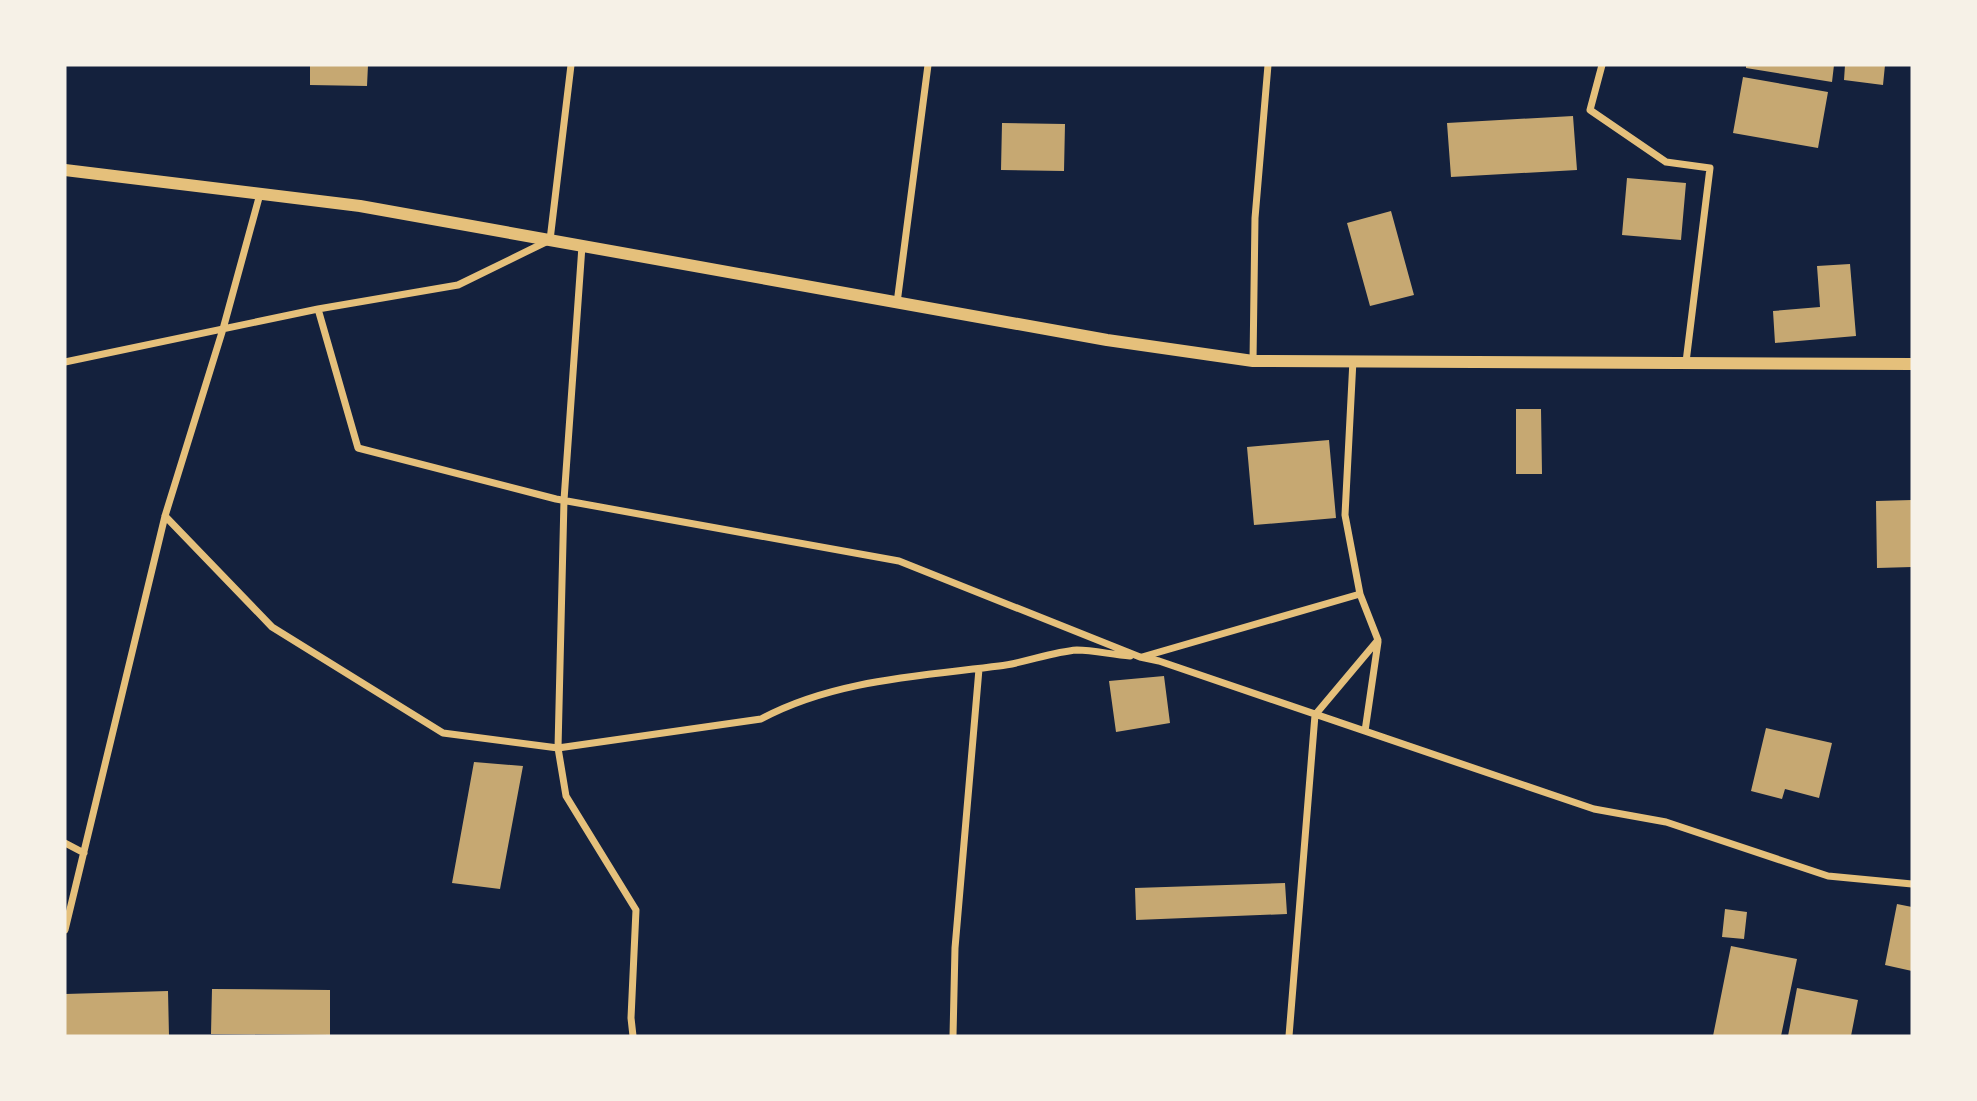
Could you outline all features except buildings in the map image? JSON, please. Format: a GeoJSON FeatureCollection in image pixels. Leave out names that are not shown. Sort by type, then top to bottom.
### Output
{"type":"FeatureCollection","features":[{"type":"Feature","properties":{"kind":"street"},"geometry":{"type":"LineString","coordinates":[[550,240],[571,65]]}},
{"type":"Feature","properties":{"kind":"street"},"geometry":{"type":"LineString","coordinates":[[897,303],[928,65]]}},
{"type":"Feature","properties":{"kind":"street"},"geometry":{"type":"LineString","coordinates":[[1253,361],[1255,218],[1268,65]]}},
{"type":"Feature","properties":{"kind":"street"},"geometry":{"type":"LineString","coordinates":[[1602,65],[1590,110],[1666,162],[1710,168],[1686,362]]}},
{"type":"Feature","properties":{"kind":"street"},"geometry":{"type":"LineString","coordinates":[[65,170],[360,206],[1107,340],[1253,361],[1912,363]]}},
{"type":"Feature","properties":{"kind":"street"},"geometry":{"type":"LineString","coordinates":[[65,930],[165,516],[223,329],[260,194]]}},
{"type":"Feature","properties":{"kind":"street"},"geometry":{"type":"LineString","coordinates":[[65,362],[318,309],[458,285],[550,240]]}},
{"type":"Feature","properties":{"kind":"street"},"geometry":{"type":"LineString","coordinates":[[582,246],[564,500],[558,748],[566,796],[636,910],[631,1018],[634,1036]]}},
{"type":"Feature","properties":{"kind":"street"},"geometry":{"type":"LineString","coordinates":[[318,309],[358,448],[564,500],[899,561],[1140,657],[1360,594]]}},
{"type":"Feature","properties":{"kind":"street"},"geometry":{"type":"LineString","coordinates":[[1353,360],[1345,515],[1360,594],[1378,640],[1364,731]]}},
{"type":"Feature","properties":{"kind":"street"},"geometry":{"type":"LineString","coordinates":[[165,516],[272,627],[443,733],[558,748],[761,719],[781,708],[840,690],[939,671],[1010,665],[1077,650],[1159,661],[1594,809],[1666,822],[1828,876],[1912,884]]}},
{"type":"Feature","properties":{"kind":"street"},"geometry":{"type":"LineString","coordinates":[[1289,1036],[1315,715],[1378,640]]}},
{"type":"Feature","properties":{"kind":"street"},"geometry":{"type":"LineString","coordinates":[[953,1036],[955,948],[979,669]]}},
{"type":"Feature","properties":{"kind":"street"},"geometry":{"type":"LineString","coordinates":[[65,843],[83,853]]}}]}
